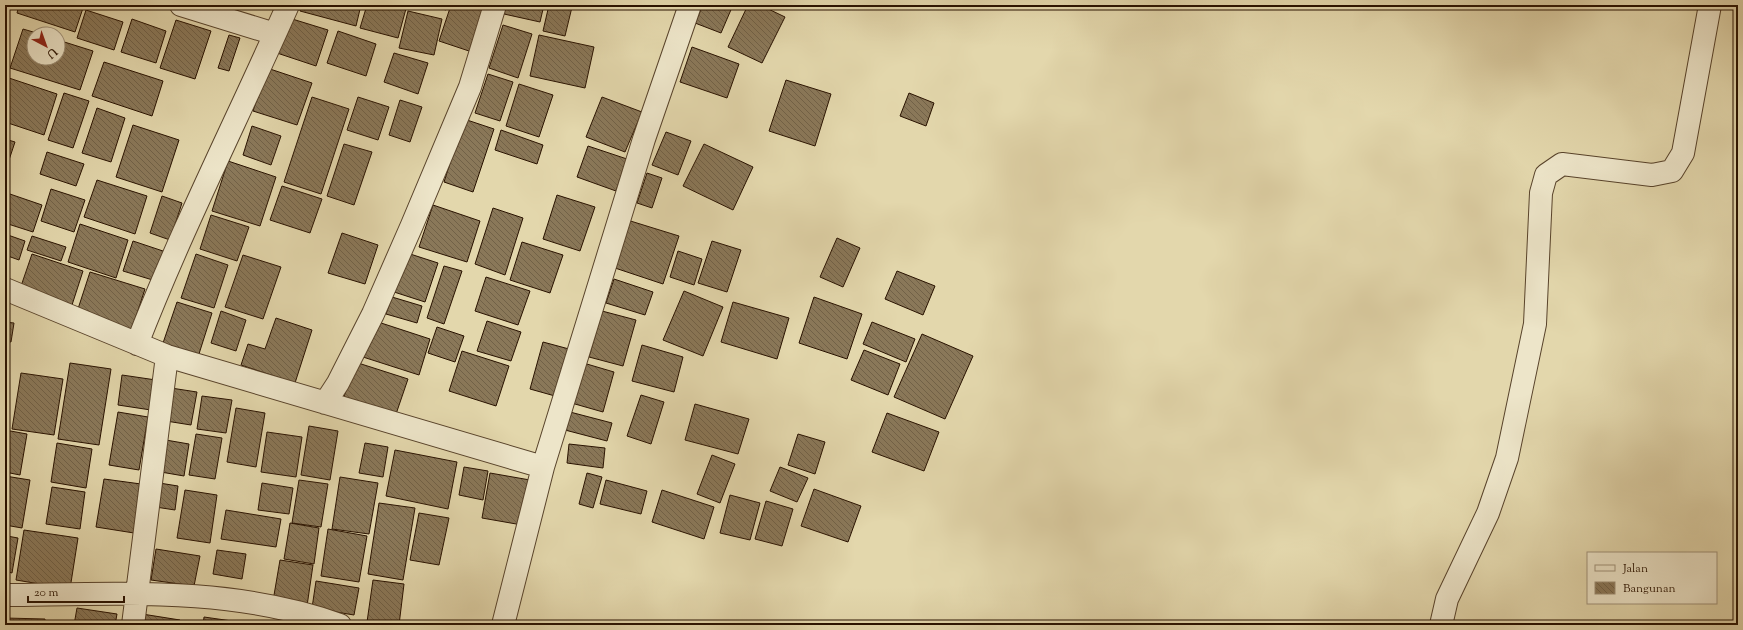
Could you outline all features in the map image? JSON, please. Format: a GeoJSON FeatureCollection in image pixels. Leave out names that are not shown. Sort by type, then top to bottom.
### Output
{"type":"FeatureCollection","features":[{"type":"Feature","properties":{"kind":"street"},"geometry":{"type":"LineString","coordinates":[[181,5],[275,34]]}},
{"type":"Feature","properties":{"kind":"street"},"geometry":{"type":"LineString","coordinates":[[137,344],[154,299],[288,5]]}},
{"type":"Feature","properties":{"kind":"street"},"geometry":{"type":"LineString","coordinates":[[325,403],[338,383],[373,314],[412,225],[470,87],[495,5]]}},
{"type":"Feature","properties":{"kind":"street"},"geometry":{"type":"LineString","coordinates":[[502,625],[543,467],[644,139],[690,5]]}},
{"type":"Feature","properties":{"kind":"street"},"geometry":{"type":"LineString","coordinates":[[1440,625],[1447,599],[1488,514],[1507,458],[1535,324],[1541,193],[1546,175],[1562,164],[1652,175],[1672,171],[1683,153],[1710,5]]}},
{"type":"Feature","properties":{"kind":"street"},"geometry":{"type":"LineString","coordinates":[[5,289],[167,356],[543,467]]}},
{"type":"Feature","properties":{"kind":"street"},"geometry":{"type":"LineString","coordinates":[[133,625],[167,356]]}},
{"type":"Feature","properties":{"kind":"street"},"geometry":{"type":"LineString","coordinates":[[5,594],[137,594],[250,601],[311,614],[340,625]]}},
{"type":"Feature","properties":{"kind":"building"},"geometry":{"type":"Polygon","coordinates":[[[19,5],[84,5],[75,32],[66,29],[66,26],[57,26],[17,13],[19,5]]]}},
{"type":"Feature","properties":{"kind":"building"},"geometry":{"type":"Polygon","coordinates":[[[204,5],[232,5],[227,15],[204,5]]]}},
{"type":"Feature","properties":{"kind":"building"},"geometry":{"type":"Polygon","coordinates":[[[301,5],[361,5],[356,26],[300,11],[301,5]]]}},
{"type":"Feature","properties":{"kind":"building"},"geometry":{"type":"Polygon","coordinates":[[[367,5],[407,5],[398,38],[360,28],[367,5]]]}},
{"type":"Feature","properties":{"kind":"building"},"geometry":{"type":"Polygon","coordinates":[[[428,5],[448,5],[446,10],[428,5]]]}},
{"type":"Feature","properties":{"kind":"building"},"geometry":{"type":"Polygon","coordinates":[[[451,5],[489,5],[478,54],[439,41],[451,5]]]}},
{"type":"Feature","properties":{"kind":"building"},"geometry":{"type":"Polygon","coordinates":[[[506,5],[544,5],[540,22],[504,14],[506,5]]]}},
{"type":"Feature","properties":{"kind":"building"},"geometry":{"type":"Polygon","coordinates":[[[549,5],[572,7],[565,36],[543,31],[549,5]]]}},
{"type":"Feature","properties":{"kind":"building"},"geometry":{"type":"Polygon","coordinates":[[[703,5],[733,5],[721,33],[695,23],[703,5]]]}},
{"type":"Feature","properties":{"kind":"building"},"geometry":{"type":"Polygon","coordinates":[[[748,5],[760,5],[785,17],[762,63],[728,47],[748,5]]]}},
{"type":"Feature","properties":{"kind":"building"},"geometry":{"type":"Polygon","coordinates":[[[86,10],[123,22],[114,50],[77,38],[86,10]]]}},
{"type":"Feature","properties":{"kind":"building"},"geometry":{"type":"Polygon","coordinates":[[[408,11],[442,19],[434,55],[399,48],[408,11]]]}},
{"type":"Feature","properties":{"kind":"building"},"geometry":{"type":"Polygon","coordinates":[[[289,18],[328,30],[316,66],[277,53],[289,18]]]}},
{"type":"Feature","properties":{"kind":"building"},"geometry":{"type":"Polygon","coordinates":[[[132,19],[166,31],[156,63],[121,52],[132,19]]]}},
{"type":"Feature","properties":{"kind":"building"},"geometry":{"type":"Polygon","coordinates":[[[176,20],[211,31],[195,79],[160,68],[176,20]]]}},
{"type":"Feature","properties":{"kind":"building"},"geometry":{"type":"Polygon","coordinates":[[[503,25],[532,34],[518,78],[489,68],[503,25]]]}},
{"type":"Feature","properties":{"kind":"building"},"geometry":{"type":"Polygon","coordinates":[[[23,29],[26,30],[26,66],[66,66],[66,43],[93,51],[80,90],[10,68],[23,29]]]}},
{"type":"Feature","properties":{"kind":"building"},"geometry":{"type":"Polygon","coordinates":[[[338,31],[376,44],[366,76],[327,63],[338,31]]]}},
{"type":"Feature","properties":{"kind":"building"},"geometry":{"type":"Polygon","coordinates":[[[229,35],[240,38],[229,71],[218,68],[229,35]]]}},
{"type":"Feature","properties":{"kind":"building"},"geometry":{"type":"Polygon","coordinates":[[[539,35],[594,47],[585,88],[530,76],[539,35]]]}},
{"type":"Feature","properties":{"kind":"building"},"geometry":{"type":"Polygon","coordinates":[[[692,47],[739,64],[727,98],[680,82],[692,47]]]}},
{"type":"Feature","properties":{"kind":"building"},"geometry":{"type":"Polygon","coordinates":[[[394,53],[428,63],[418,94],[384,82],[394,53]]]}},
{"type":"Feature","properties":{"kind":"building"},"geometry":{"type":"Polygon","coordinates":[[[104,62],[163,81],[152,116],[92,96],[104,62]]]}},
{"type":"Feature","properties":{"kind":"building"},"geometry":{"type":"Polygon","coordinates":[[[267,68],[312,83],[297,125],[253,111],[267,68]]]}},
{"type":"Feature","properties":{"kind":"building"},"geometry":{"type":"Polygon","coordinates":[[[488,74],[513,82],[500,121],[475,113],[488,74]]]}},
{"type":"Feature","properties":{"kind":"building"},"geometry":{"type":"Polygon","coordinates":[[[6,77],[57,94],[44,135],[5,122],[6,77]]]}},
{"type":"Feature","properties":{"kind":"building"},"geometry":{"type":"Polygon","coordinates":[[[786,80],[831,94],[815,146],[769,131],[786,80]]]}},
{"type":"Feature","properties":{"kind":"building"},"geometry":{"type":"Polygon","coordinates":[[[519,84],[553,95],[539,137],[506,126],[519,84]]]}},
{"type":"Feature","properties":{"kind":"building"},"geometry":{"type":"Polygon","coordinates":[[[64,93],[89,101],[73,148],[48,140],[64,93]]]}},
{"type":"Feature","properties":{"kind":"building"},"geometry":{"type":"Polygon","coordinates":[[[909,93],[934,103],[926,126],[900,116],[909,93]]]}},
{"type":"Feature","properties":{"kind":"building"},"geometry":{"type":"Polygon","coordinates":[[[312,97],[349,109],[321,194],[284,182],[312,97]]]}},
{"type":"Feature","properties":{"kind":"building"},"geometry":{"type":"Polygon","coordinates":[[[358,97],[389,107],[378,140],[347,130],[358,97]]]}},
{"type":"Feature","properties":{"kind":"building"},"geometry":{"type":"Polygon","coordinates":[[[602,97],[642,112],[625,152],[586,137],[602,97]]]}},
{"type":"Feature","properties":{"kind":"building"},"geometry":{"type":"Polygon","coordinates":[[[400,100],[422,107],[410,142],[389,135],[400,100]]]}},
{"type":"Feature","properties":{"kind":"building"},"geometry":{"type":"Polygon","coordinates":[[[97,108],[125,118],[111,162],[82,153],[97,108]]]}},
{"type":"Feature","properties":{"kind":"building"},"geometry":{"type":"Polygon","coordinates":[[[464,119],[494,129],[473,192],[444,182],[464,119]]]}},
{"type":"Feature","properties":{"kind":"building"},"geometry":{"type":"Polygon","coordinates":[[[133,125],[179,140],[162,192],[116,177],[133,125]]]}},
{"type":"Feature","properties":{"kind":"building"},"geometry":{"type":"Polygon","coordinates":[[[252,126],[281,136],[271,165],[243,155],[252,126]]]}},
{"type":"Feature","properties":{"kind":"building"},"geometry":{"type":"Polygon","coordinates":[[[501,130],[543,145],[537,164],[495,150],[501,130]]]}},
{"type":"Feature","properties":{"kind":"building"},"geometry":{"type":"Polygon","coordinates":[[[666,132],[691,141],[678,175],[652,165],[666,132]]]}},
{"type":"Feature","properties":{"kind":"building"},"geometry":{"type":"Polygon","coordinates":[[[5,139],[15,142],[5,172],[5,139]]]}},
{"type":"Feature","properties":{"kind":"building"},"geometry":{"type":"Polygon","coordinates":[[[344,144],[372,152],[354,205],[327,196],[344,144]]]}},
{"type":"Feature","properties":{"kind":"building"},"geometry":{"type":"Polygon","coordinates":[[[704,144],[753,167],[733,210],[683,186],[704,144]]]}},
{"type":"Feature","properties":{"kind":"building"},"geometry":{"type":"Polygon","coordinates":[[[588,146],[627,159],[616,191],[577,177],[588,146]]]}},
{"type":"Feature","properties":{"kind":"building"},"geometry":{"type":"Polygon","coordinates":[[[47,152],[84,164],[76,186],[40,174],[47,152]]]}},
{"type":"Feature","properties":{"kind":"building"},"geometry":{"type":"Polygon","coordinates":[[[228,161],[276,177],[260,226],[212,211],[228,161]]]}},
{"type":"Feature","properties":{"kind":"building"},"geometry":{"type":"Polygon","coordinates":[[[647,173],[662,178],[652,208],[637,203],[647,173]]]}},
{"type":"Feature","properties":{"kind":"building"},"geometry":{"type":"Polygon","coordinates":[[[97,180],[147,196],[135,234],[84,217],[97,180]]]}},
{"type":"Feature","properties":{"kind":"building"},"geometry":{"type":"Polygon","coordinates":[[[282,186],[322,199],[310,233],[270,220],[282,186]]]}},
{"type":"Feature","properties":{"kind":"building"},"geometry":{"type":"Polygon","coordinates":[[[51,189],[85,200],[74,232],[41,221],[51,189]]]}},
{"type":"Feature","properties":{"kind":"building"},"geometry":{"type":"Polygon","coordinates":[[[7,193],[42,205],[33,232],[5,223],[5,199],[7,193]]]}},
{"type":"Feature","properties":{"kind":"building"},"geometry":{"type":"Polygon","coordinates":[[[557,195],[595,207],[580,251],[543,239],[557,195]]]}},
{"type":"Feature","properties":{"kind":"building"},"geometry":{"type":"Polygon","coordinates":[[[162,196],[182,203],[170,240],[150,233],[162,196]]]}},
{"type":"Feature","properties":{"kind":"building"},"geometry":{"type":"Polygon","coordinates":[[[433,205],[480,221],[467,262],[419,247],[433,205]]]}},
{"type":"Feature","properties":{"kind":"building"},"geometry":{"type":"Polygon","coordinates":[[[493,208],[523,218],[505,275],[475,264],[493,208]]]}},
{"type":"Feature","properties":{"kind":"building"},"geometry":{"type":"Polygon","coordinates":[[[211,215],[249,227],[237,261],[200,249],[211,215]]]}},
{"type":"Feature","properties":{"kind":"building"},"geometry":{"type":"Polygon","coordinates":[[[624,219],[679,236],[663,284],[609,266],[624,219]]]}},
{"type":"Feature","properties":{"kind":"building"},"geometry":{"type":"Polygon","coordinates":[[[80,224],[128,240],[116,278],[68,262],[80,224]]]}},
{"type":"Feature","properties":{"kind":"building"},"geometry":{"type":"Polygon","coordinates":[[[342,233],[378,245],[365,284],[328,273],[342,233]]]}},
{"type":"Feature","properties":{"kind":"building"},"geometry":{"type":"Polygon","coordinates":[[[5,234],[25,241],[19,260],[5,255],[5,234]]]}},
{"type":"Feature","properties":{"kind":"building"},"geometry":{"type":"Polygon","coordinates":[[[32,236],[66,247],[61,261],[27,250],[32,236]]]}},
{"type":"Feature","properties":{"kind":"building"},"geometry":{"type":"Polygon","coordinates":[[[837,238],[860,248],[843,287],[820,277],[837,238]]]}},
{"type":"Feature","properties":{"kind":"building"},"geometry":{"type":"Polygon","coordinates":[[[133,241],[166,252],[156,281],[123,271],[133,241]]]}},
{"type":"Feature","properties":{"kind":"building"},"geometry":{"type":"Polygon","coordinates":[[[712,241],[741,250],[727,292],[698,283],[712,241]]]}},
{"type":"Feature","properties":{"kind":"building"},"geometry":{"type":"Polygon","coordinates":[[[522,242],[563,255],[550,293],[510,280],[522,242]]]}},
{"type":"Feature","properties":{"kind":"building"},"geometry":{"type":"Polygon","coordinates":[[[678,251],[702,259],[694,285],[670,277],[678,251]]]}},
{"type":"Feature","properties":{"kind":"building"},"geometry":{"type":"Polygon","coordinates":[[[404,252],[438,263],[425,302],[391,291],[404,252]]]}},
{"type":"Feature","properties":{"kind":"building"},"geometry":{"type":"Polygon","coordinates":[[[32,254],[83,271],[72,305],[20,289],[32,254]]]}},
{"type":"Feature","properties":{"kind":"building"},"geometry":{"type":"Polygon","coordinates":[[[196,254],[228,265],[214,308],[181,298],[196,254]]]}},
{"type":"Feature","properties":{"kind":"building"},"geometry":{"type":"Polygon","coordinates":[[[243,255],[281,267],[263,319],[225,307],[243,255]]]}},
{"type":"Feature","properties":{"kind":"building"},"geometry":{"type":"Polygon","coordinates":[[[444,266],[462,271],[444,324],[427,318],[444,266]]]}},
{"type":"Feature","properties":{"kind":"building"},"geometry":{"type":"Polygon","coordinates":[[[897,271],[935,286],[923,315],[885,299],[897,271]]]}},
{"type":"Feature","properties":{"kind":"building"},"geometry":{"type":"Polygon","coordinates":[[[90,272],[145,289],[131,332],[76,315],[90,272]]]}},
{"type":"Feature","properties":{"kind":"building"},"geometry":{"type":"Polygon","coordinates":[[[486,277],[530,291],[518,325],[475,311],[486,277]]]}},
{"type":"Feature","properties":{"kind":"building"},"geometry":{"type":"Polygon","coordinates":[[[614,279],[653,292],[645,315],[606,303],[614,279]]]}},
{"type":"Feature","properties":{"kind":"building"},"geometry":{"type":"Polygon","coordinates":[[[684,291],[723,307],[703,356],[663,340],[684,291]]]}},
{"type":"Feature","properties":{"kind":"building"},"geometry":{"type":"Polygon","coordinates":[[[392,297],[422,306],[417,323],[386,314],[392,297]]]}},
{"type":"Feature","properties":{"kind":"building"},"geometry":{"type":"Polygon","coordinates":[[[814,297],[862,314],[847,359],[799,343],[814,297]]]}},
{"type":"Feature","properties":{"kind":"building"},"geometry":{"type":"Polygon","coordinates":[[[177,302],[212,313],[198,357],[162,346],[177,302]]]}},
{"type":"Feature","properties":{"kind":"building"},"geometry":{"type":"Polygon","coordinates":[[[733,302],[789,318],[777,359],[721,342],[733,302]]]}},
{"type":"Feature","properties":{"kind":"building"},"geometry":{"type":"Polygon","coordinates":[[[221,311],[246,320],[236,351],[211,343],[221,311]]]}},
{"type":"Feature","properties":{"kind":"building"},"geometry":{"type":"Polygon","coordinates":[[[602,311],[636,320],[623,366],[589,357],[602,311]]]}},
{"type":"Feature","properties":{"kind":"building"},"geometry":{"type":"Polygon","coordinates":[[[276,318],[312,330],[295,383],[241,365],[248,344],[265,349],[276,318]]]}},
{"type":"Feature","properties":{"kind":"building"},"geometry":{"type":"Polygon","coordinates":[[[375,321],[430,339],[419,375],[363,357],[375,321]]]}},
{"type":"Feature","properties":{"kind":"building"},"geometry":{"type":"Polygon","coordinates":[[[487,321],[521,332],[511,361],[477,351],[487,321]]]}},
{"type":"Feature","properties":{"kind":"building"},"geometry":{"type":"Polygon","coordinates":[[[5,322],[14,323],[11,342],[5,341],[5,322]]]}},
{"type":"Feature","properties":{"kind":"building"},"geometry":{"type":"Polygon","coordinates":[[[872,322],[915,339],[906,362],[863,344],[872,322]]]}},
{"type":"Feature","properties":{"kind":"building"},"geometry":{"type":"Polygon","coordinates":[[[437,327],[464,336],[455,362],[428,353],[437,327]]]}},
{"type":"Feature","properties":{"kind":"building"},"geometry":{"type":"Polygon","coordinates":[[[922,334],[973,356],[945,419],[894,397],[922,334]]]}},
{"type":"Feature","properties":{"kind":"building"},"geometry":{"type":"Polygon","coordinates":[[[543,342],[569,349],[555,396],[530,389],[543,342]]]}},
{"type":"Feature","properties":{"kind":"building"},"geometry":{"type":"Polygon","coordinates":[[[642,345],[683,357],[674,392],[632,381],[642,345]]]}},
{"type":"Feature","properties":{"kind":"building"},"geometry":{"type":"Polygon","coordinates":[[[864,350],[900,364],[888,395],[851,380],[864,350]]]}},
{"type":"Feature","properties":{"kind":"building"},"geometry":{"type":"Polygon","coordinates":[[[462,351],[509,366],[496,406],[449,391],[462,351]]]}},
{"type":"Feature","properties":{"kind":"building"},"geometry":{"type":"Polygon","coordinates":[[[355,362],[408,379],[395,417],[343,400],[355,362]]]}},
{"type":"Feature","properties":{"kind":"building"},"geometry":{"type":"Polygon","coordinates":[[[580,362],[614,372],[603,412],[568,402],[580,362]]]}},
{"type":"Feature","properties":{"kind":"building"},"geometry":{"type":"Polygon","coordinates":[[[70,363],[111,369],[99,445],[58,439],[70,363]]]}},
{"type":"Feature","properties":{"kind":"building"},"geometry":{"type":"Polygon","coordinates":[[[21,373],[63,379],[54,435],[12,429],[21,373]]]}},
{"type":"Feature","properties":{"kind":"building"},"geometry":{"type":"Polygon","coordinates":[[[122,375],[156,380],[151,410],[118,405],[122,375]]]}},
{"type":"Feature","properties":{"kind":"building"},"geometry":{"type":"Polygon","coordinates":[[[171,388],[197,392],[191,425],[166,421],[171,388]]]}},
{"type":"Feature","properties":{"kind":"building"},"geometry":{"type":"Polygon","coordinates":[[[641,395],[664,402],[651,444],[627,436],[641,395]]]}},
{"type":"Feature","properties":{"kind":"building"},"geometry":{"type":"Polygon","coordinates":[[[202,396],[232,400],[226,433],[197,429],[202,396]]]}},
{"type":"Feature","properties":{"kind":"building"},"geometry":{"type":"Polygon","coordinates":[[[695,404],[749,419],[738,454],[685,440],[695,404]]]}},
{"type":"Feature","properties":{"kind":"building"},"geometry":{"type":"Polygon","coordinates":[[[236,408],[265,413],[256,467],[227,462],[236,408]]]}},
{"type":"Feature","properties":{"kind":"building"},"geometry":{"type":"Polygon","coordinates":[[[118,412],[148,417],[139,470],[109,465],[118,412]]]}},
{"type":"Feature","properties":{"kind":"building"},"geometry":{"type":"Polygon","coordinates":[[[570,412],[612,423],[607,441],[565,430],[570,412]]]}},
{"type":"Feature","properties":{"kind":"building"},"geometry":{"type":"Polygon","coordinates":[[[887,413],[939,432],[924,471],[872,452],[887,413]]]}},
{"type":"Feature","properties":{"kind":"building"},"geometry":{"type":"Polygon","coordinates":[[[309,426],[338,431],[330,480],[301,475],[309,426]]]}},
{"type":"Feature","properties":{"kind":"building"},"geometry":{"type":"Polygon","coordinates":[[[5,430],[27,434],[20,475],[5,472],[5,430]]]}},
{"type":"Feature","properties":{"kind":"building"},"geometry":{"type":"Polygon","coordinates":[[[267,432],[302,437],[296,477],[261,472],[267,432]]]}},
{"type":"Feature","properties":{"kind":"building"},"geometry":{"type":"Polygon","coordinates":[[[196,434],[222,438],[215,479],[189,475],[196,434]]]}},
{"type":"Feature","properties":{"kind":"building"},"geometry":{"type":"Polygon","coordinates":[[[798,434],[825,442],[815,474],[788,465],[798,434]]]}},
{"type":"Feature","properties":{"kind":"building"},"geometry":{"type":"Polygon","coordinates":[[[160,439],[189,444],[184,476],[155,471],[160,439]]]}},
{"type":"Feature","properties":{"kind":"building"},"geometry":{"type":"Polygon","coordinates":[[[57,443],[92,449],[86,488],[51,482],[57,443]]]}},
{"type":"Feature","properties":{"kind":"building"},"geometry":{"type":"Polygon","coordinates":[[[365,443],[388,447],[383,477],[359,473],[365,443]]]}},
{"type":"Feature","properties":{"kind":"building"},"geometry":{"type":"Polygon","coordinates":[[[569,444],[605,448],[603,468],[567,463],[569,444]]]}},
{"type":"Feature","properties":{"kind":"building"},"geometry":{"type":"Polygon","coordinates":[[[395,450],[457,462],[448,509],[386,496],[395,450]]]}},
{"type":"Feature","properties":{"kind":"building"},"geometry":{"type":"Polygon","coordinates":[[[712,455],[735,464],[720,503],[697,494],[712,455]]]}},
{"type":"Feature","properties":{"kind":"building"},"geometry":{"type":"Polygon","coordinates":[[[464,467],[488,471],[483,500],[459,495],[464,467]]]}},
{"type":"Feature","properties":{"kind":"building"},"geometry":{"type":"Polygon","coordinates":[[[780,467],[808,478],[797,502],[770,491],[780,467]]]}},
{"type":"Feature","properties":{"kind":"building"},"geometry":{"type":"Polygon","coordinates":[[[490,473],[530,480],[522,525],[482,518],[490,473]]]}},
{"type":"Feature","properties":{"kind":"building"},"geometry":{"type":"Polygon","coordinates":[[[587,473],[602,477],[593,508],[579,504],[587,473]]]}},
{"type":"Feature","properties":{"kind":"building"},"geometry":{"type":"Polygon","coordinates":[[[5,476],[30,480],[22,528],[5,525],[5,476]]]}},
{"type":"Feature","properties":{"kind":"building"},"geometry":{"type":"Polygon","coordinates":[[[340,477],[378,483],[369,534],[332,529],[340,477]]]}},
{"type":"Feature","properties":{"kind":"building"},"geometry":{"type":"Polygon","coordinates":[[[104,479],[141,484],[134,533],[96,527],[104,479]]]}},
{"type":"Feature","properties":{"kind":"building"},"geometry":{"type":"Polygon","coordinates":[[[299,480],[328,484],[321,527],[292,523],[299,480]]]}},
{"type":"Feature","properties":{"kind":"building"},"geometry":{"type":"Polygon","coordinates":[[[606,480],[647,491],[641,514],[600,504],[606,480]]]}},
{"type":"Feature","properties":{"kind":"building"},"geometry":{"type":"Polygon","coordinates":[[[153,482],[178,486],[175,510],[149,506],[153,482]]]}},
{"type":"Feature","properties":{"kind":"building"},"geometry":{"type":"Polygon","coordinates":[[[262,483],[293,488],[289,514],[258,510],[262,483]]]}},
{"type":"Feature","properties":{"kind":"building"},"geometry":{"type":"Polygon","coordinates":[[[52,487],[85,492],[80,529],[46,524],[52,487]]]}},
{"type":"Feature","properties":{"kind":"building"},"geometry":{"type":"Polygon","coordinates":[[[814,489],[861,506],[848,542],[801,526],[814,489]]]}},
{"type":"Feature","properties":{"kind":"building"},"geometry":{"type":"Polygon","coordinates":[[[185,490],[217,495],[210,543],[177,538],[185,490]]]}},
{"type":"Feature","properties":{"kind":"building"},"geometry":{"type":"Polygon","coordinates":[[[662,490],[714,507],[704,539],[652,522],[662,490]]]}},
{"type":"Feature","properties":{"kind":"building"},"geometry":{"type":"Polygon","coordinates":[[[730,495],[760,503],[750,540],[720,533],[730,495]]]}},
{"type":"Feature","properties":{"kind":"building"},"geometry":{"type":"Polygon","coordinates":[[[766,501],[793,509],[782,546],[755,539],[766,501]]]}},
{"type":"Feature","properties":{"kind":"building"},"geometry":{"type":"Polygon","coordinates":[[[379,503],[415,508],[403,580],[368,574],[379,503]]]}},
{"type":"Feature","properties":{"kind":"building"},"geometry":{"type":"Polygon","coordinates":[[[226,510],[281,519],[276,547],[221,539],[226,510]]]}},
{"type":"Feature","properties":{"kind":"building"},"geometry":{"type":"Polygon","coordinates":[[[419,513],[449,518],[439,565],[410,560],[419,513]]]}},
{"type":"Feature","properties":{"kind":"building"},"geometry":{"type":"Polygon","coordinates":[[[290,523],[319,528],[314,564],[284,559],[290,523]]]}},
{"type":"Feature","properties":{"kind":"building"},"geometry":{"type":"Polygon","coordinates":[[[328,529],[367,536],[359,582],[321,576],[328,529]]]}},
{"type":"Feature","properties":{"kind":"building"},"geometry":{"type":"Polygon","coordinates":[[[24,530],[78,538],[70,589],[16,580],[24,530]]]}},
{"type":"Feature","properties":{"kind":"building"},"geometry":{"type":"Polygon","coordinates":[[[7,536],[18,538],[12,573],[5,571],[7,536]]]}},
{"type":"Feature","properties":{"kind":"building"},"geometry":{"type":"Polygon","coordinates":[[[156,549],[200,556],[194,586],[151,580],[156,549]]]}},
{"type":"Feature","properties":{"kind":"building"},"geometry":{"type":"Polygon","coordinates":[[[217,550],[246,554],[242,579],[213,574],[217,550]]]}},
{"type":"Feature","properties":{"kind":"building"},"geometry":{"type":"Polygon","coordinates":[[[280,560],[313,565],[307,606],[273,601],[280,560]]]}},
{"type":"Feature","properties":{"kind":"building"},"geometry":{"type":"Polygon","coordinates":[[[373,580],[404,584],[399,625],[367,622],[373,580]]]}},
{"type":"Feature","properties":{"kind":"building"},"geometry":{"type":"Polygon","coordinates":[[[316,581],[359,588],[354,615],[312,608],[316,581]]]}},
{"type":"Feature","properties":{"kind":"building"},"geometry":{"type":"Polygon","coordinates":[[[77,608],[117,614],[115,625],[74,625],[77,608]]]}},
{"type":"Feature","properties":{"kind":"building"},"geometry":{"type":"Polygon","coordinates":[[[142,614],[180,620],[179,625],[140,625],[142,614]]]}},
{"type":"Feature","properties":{"kind":"building"},"geometry":{"type":"Polygon","coordinates":[[[204,617],[239,622],[239,625],[203,625],[204,617]]]}},
{"type":"Feature","properties":{"kind":"building"},"geometry":{"type":"Polygon","coordinates":[[[5,618],[45,619],[45,625],[5,625],[5,618]]]}}]}
